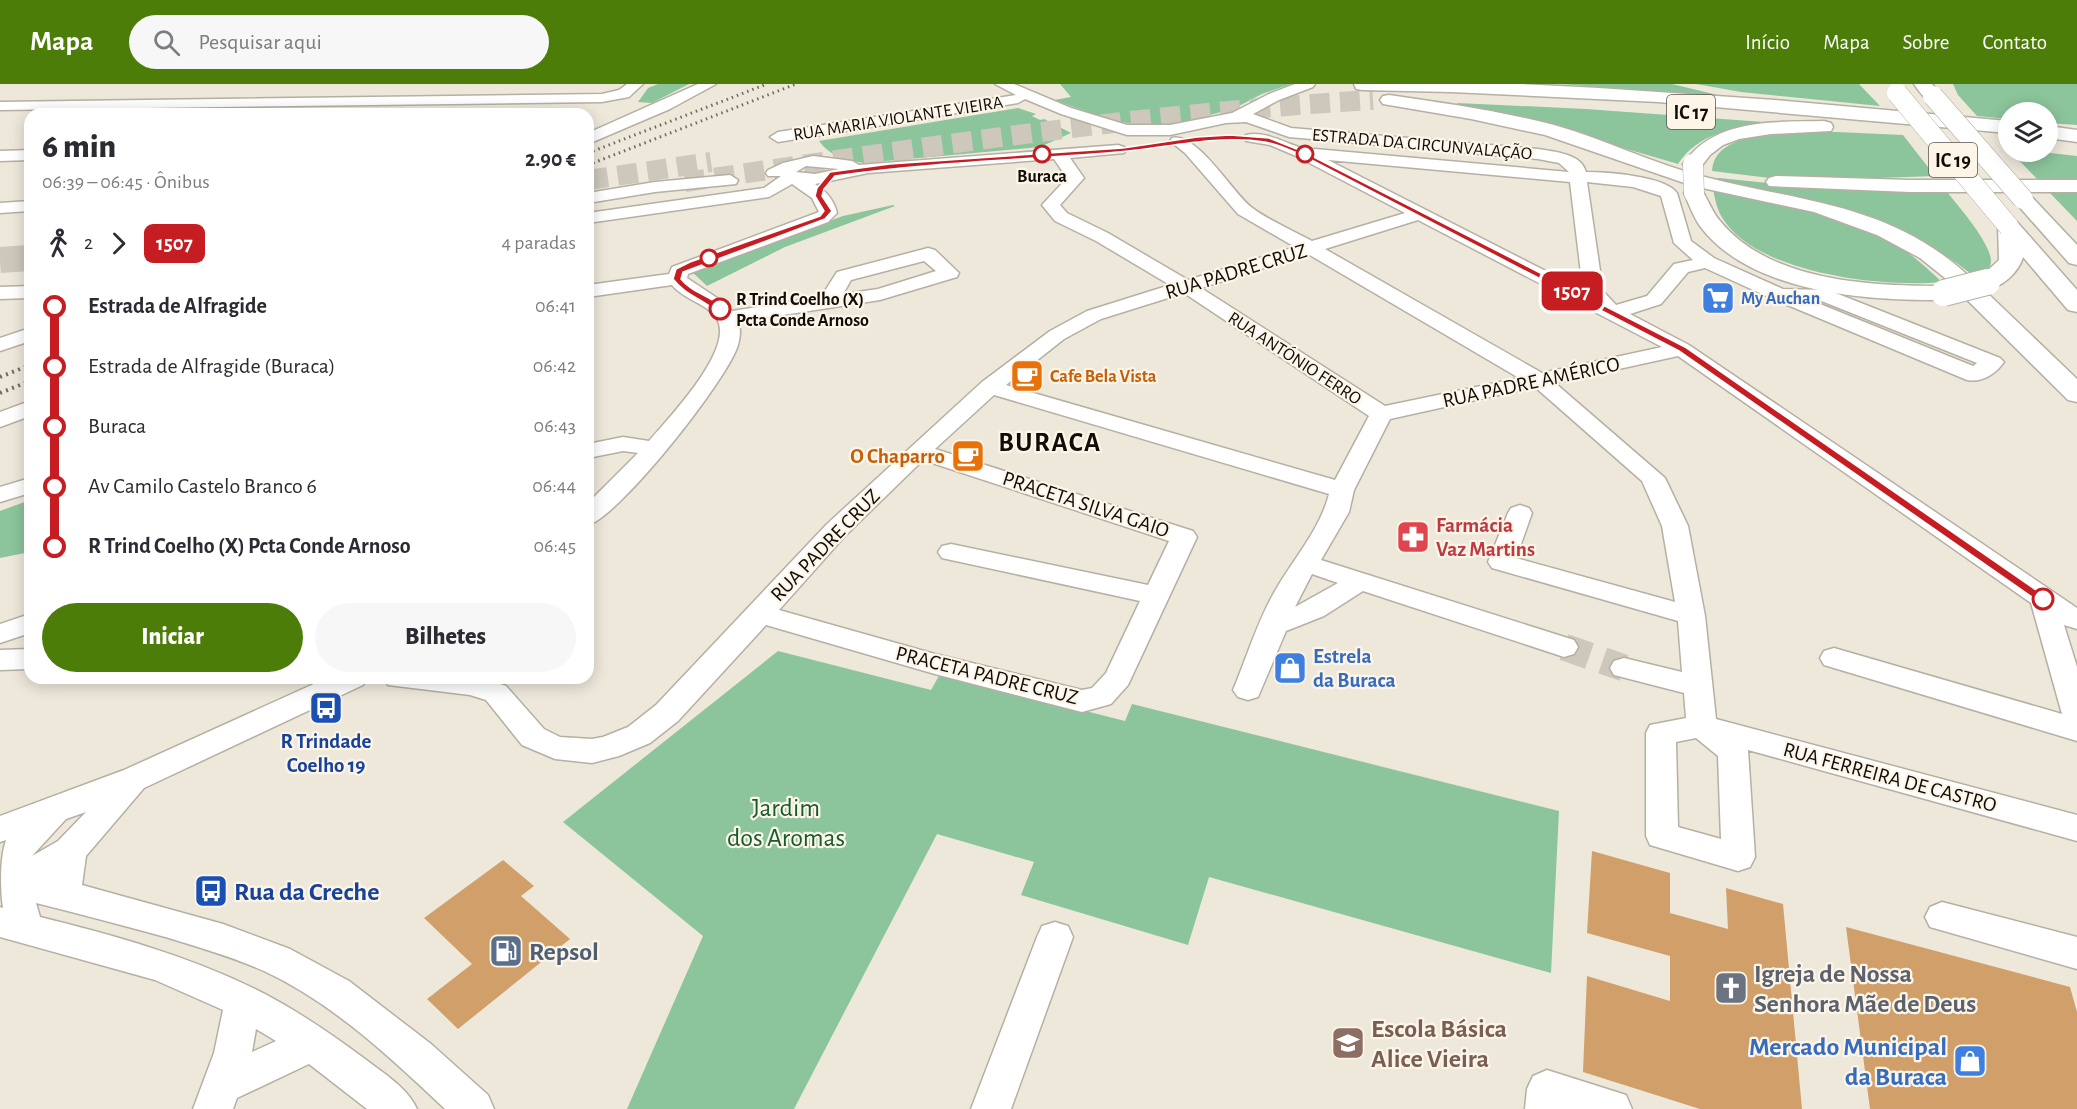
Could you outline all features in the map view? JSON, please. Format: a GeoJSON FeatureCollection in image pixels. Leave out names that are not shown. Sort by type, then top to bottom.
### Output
{"type":"FeatureCollection","features":[{"type":"Feature","properties":{"kind":"highway"},"geometry":{"type":"LineString","coordinates":[[1686,84],[1820,107]]}},
{"type":"Feature","properties":{"kind":"highway","name":"IC 17"},"geometry":{"type":"LineString","coordinates":[[1362,85],[1385,92],[1878,127],[1998,139]]}},
{"type":"Feature","properties":{"kind":"highway","name":"IC 19"},"geometry":{"type":"LineString","coordinates":[[1891,87],[2077,305]]}},
{"type":"Feature","properties":{"kind":"highway","name":"IC 19"},"geometry":{"type":"LineString","coordinates":[[1928,90],[2077,258]]}},
{"type":"Feature","properties":{"kind":"highway"},"geometry":{"type":"LineString","coordinates":[[1385,92],[1550,130],[1700,182],[1830,210],[1875,226],[1908,241],[1953,273],[2077,394]]}},
{"type":"Feature","properties":{"kind":"highway","name":"IC 17"},"geometry":{"type":"LineString","coordinates":[[1385,92],[1609,93],[1820,107],[1998,126]]}},
{"type":"Feature","properties":{"kind":"highway"},"geometry":{"type":"LineString","coordinates":[[1878,127],[1774,128],[1736,134],[1712,144],[1698,155],[1693,164],[1694,193],[1707,223],[1743,253],[1801,277],[1857,288],[1917,294],[1944,293],[1987,282],[2008,267],[2012,261],[2009,227]]}},
{"type":"Feature","properties":{"kind":"highway"},"geometry":{"type":"LineString","coordinates":[[2058,132],[2077,134]]}},
{"type":"Feature","properties":{"kind":"highway"},"geometry":{"type":"LineString","coordinates":[[2058,145],[2077,147]]}},
{"type":"Feature","properties":{"kind":"highway"},"geometry":{"type":"LineString","coordinates":[[1599,148],[1687,169],[1737,178],[1795,183],[2077,186]]}},
{"type":"Feature","properties":{"kind":"highway"},"geometry":{"type":"LineString","coordinates":[[2023,199],[2064,222],[2077,233]]}},
{"type":"Feature","properties":{"kind":"street"},"geometry":{"type":"LineString","coordinates":[[488,99],[498,84]]}},
{"type":"Feature","properties":{"kind":"street"},"geometry":{"type":"LineString","coordinates":[[594,135],[709,84]]}},
{"type":"Feature","properties":{"kind":"street"},"geometry":{"type":"LineString","coordinates":[[0,106],[589,98],[620,95],[635,85]]}},
{"type":"Feature","properties":{"kind":"street"},"geometry":{"type":"LineString","coordinates":[[996,85],[1059,109],[1142,136],[1144,140],[1135,148],[1098,147],[1075,127],[1018,99],[996,85]]}},
{"type":"Feature","properties":{"kind":"street"},"geometry":{"type":"LineString","coordinates":[[1050,155],[1104,130],[1170,130],[1236,117],[1274,97],[1304,86]]}},
{"type":"Feature","properties":{"kind":"street"},"geometry":{"type":"LineString","coordinates":[[1239,137],[1268,133],[1268,124],[1304,86]]}},
{"type":"Feature","properties":{"kind":"street"},"geometry":{"type":"LineString","coordinates":[[140,104],[161,90]]}},
{"type":"Feature","properties":{"kind":"street"},"geometry":{"type":"LineString","coordinates":[[77,105],[99,91]]}},
{"type":"Feature","properties":{"kind":"street"},"geometry":{"type":"LineString","coordinates":[[582,108],[589,98]]}},
{"type":"Feature","properties":{"kind":"street","name":"RUA MARIA VIOLANTE VIEIRA"},"geometry":{"type":"LineString","coordinates":[[778,137],[1018,99]]}},
{"type":"Feature","properties":{"kind":"street"},"geometry":{"type":"LineString","coordinates":[[452,108],[459,100]]}},
{"type":"Feature","properties":{"kind":"street"},"geometry":{"type":"LineString","coordinates":[[197,108],[202,104]]}},
{"type":"Feature","properties":{"kind":"street","name":"ESTRADA DA CIRCUNVALAÇÃO"},"geometry":{"type":"LineString","coordinates":[[1236,117],[1297,133],[1548,155],[1576,170]]}},
{"type":"Feature","properties":{"kind":"street"},"geometry":{"type":"LineString","coordinates":[[1219,121],[1215,129],[1239,137],[1273,141],[1302,153],[1682,349],[2043,599],[2077,620]]}},
{"type":"Feature","properties":{"kind":"street"},"geometry":{"type":"LineString","coordinates":[[799,134],[810,149],[830,168]]}},
{"type":"Feature","properties":{"kind":"street"},"geometry":{"type":"LineString","coordinates":[[594,197],[655,187],[765,177],[792,172],[807,180],[830,168],[868,168],[1050,155],[1135,148],[1206,138]]}},
{"type":"Feature","properties":{"kind":"street"},"geometry":{"type":"LineString","coordinates":[[1178,141],[1191,150],[1244,210],[1539,380],[1653,478],[1675,526],[1691,616],[1699,686],[1624,668]]}},
{"type":"Feature","properties":{"kind":"street"},"geometry":{"type":"LineString","coordinates":[[594,217],[769,192],[792,172],[810,149]]}},
{"type":"Feature","properties":{"kind":"street"},"geometry":{"type":"LineString","coordinates":[[1302,153],[1576,170],[1650,184],[1669,193],[1683,243],[1707,262],[1780,295],[1975,375],[1993,362],[1821,294],[1780,295]]}},
{"type":"Feature","properties":{"kind":"street"},"geometry":{"type":"LineString","coordinates":[[0,156],[24,155]]}},
{"type":"Feature","properties":{"kind":"street","name":"RUA ANTÓNIO FERRO"},"geometry":{"type":"LineString","coordinates":[[1050,155],[1076,178],[1051,205],[1060,217],[1102,237],[1187,287],[1381,414]]}},
{"type":"Feature","properties":{"kind":"street"},"geometry":{"type":"LineString","coordinates":[[819,196],[830,168]]}},
{"type":"Feature","properties":{"kind":"street"},"geometry":{"type":"LineString","coordinates":[[1576,170],[1593,293],[1603,305],[1613,312],[1646,305],[1664,294],[1681,268],[1707,262]]}},
{"type":"Feature","properties":{"kind":"street"},"geometry":{"type":"LineString","coordinates":[[676,277],[679,271],[693,264],[822,218],[828,211],[819,196],[792,172]]}},
{"type":"Feature","properties":{"kind":"street"},"geometry":{"type":"LineString","coordinates":[[0,208],[24,206]]}},
{"type":"Feature","properties":{"kind":"street","name":"RUA PADRE CRUZ"},"geometry":{"type":"LineString","coordinates":[[445,684],[485,689],[496,693],[524,728],[543,743],[573,751],[608,748],[639,735],[653,724],[760,614],[836,530],[990,387],[1057,335],[1094,315],[1419,214]]}},
{"type":"Feature","properties":{"kind":"street"},"geometry":{"type":"LineString","coordinates":[[727,318],[880,294],[950,273],[928,254],[844,276],[828,302]]}},
{"type":"Feature","properties":{"kind":"street"},"geometry":{"type":"LineString","coordinates":[[1530,270],[1568,278],[1583,275],[1589,265]]}},
{"type":"Feature","properties":{"kind":"street"},"geometry":{"type":"LineString","coordinates":[[594,290],[676,277]]}},
{"type":"Feature","properties":{"kind":"street"},"geometry":{"type":"LineString","coordinates":[[594,511],[654,449],[712,379],[731,341],[731,328],[727,318],[710,301],[683,287],[676,277]]}},
{"type":"Feature","properties":{"kind":"street"},"geometry":{"type":"LineString","coordinates":[[0,293],[24,291]]}},
{"type":"Feature","properties":{"kind":"street"},"geometry":{"type":"LineString","coordinates":[[0,345],[24,336]]}},
{"type":"Feature","properties":{"kind":"street","name":"RUA PADRE AMÉRICO"},"geometry":{"type":"LineString","coordinates":[[1381,414],[1682,349]]}},
{"type":"Feature","properties":{"kind":"street"},"geometry":{"type":"LineString","coordinates":[[990,387],[1339,501]]}},
{"type":"Feature","properties":{"kind":"street"},"geometry":{"type":"LineString","coordinates":[[0,420],[24,410]]}},
{"type":"Feature","properties":{"kind":"street"},"geometry":{"type":"LineString","coordinates":[[1248,690],[1287,593],[1306,564],[1381,414]]}},
{"type":"Feature","properties":{"kind":"street"},"geometry":{"type":"LineString","coordinates":[[594,450],[623,444],[654,449]]}},
{"type":"Feature","properties":{"kind":"street","name":"PRACETA SILVA GAIO"},"geometry":{"type":"LineString","coordinates":[[919,451],[1184,537]]}},
{"type":"Feature","properties":{"kind":"street"},"geometry":{"type":"LineString","coordinates":[[0,495],[24,487]]}},
{"type":"Feature","properties":{"kind":"street"},"geometry":{"type":"LineString","coordinates":[[1520,513],[1501,562],[1691,616]]}},
{"type":"Feature","properties":{"kind":"street","name":"PRACETA PADRE CRUZ"},"geometry":{"type":"LineString","coordinates":[[760,614],[935,664],[1082,701],[1101,698],[1118,678],[1184,537]]}},
{"type":"Feature","properties":{"kind":"street"},"geometry":{"type":"LineString","coordinates":[[951,552],[1156,596]]}},
{"type":"Feature","properties":{"kind":"street"},"geometry":{"type":"LineString","coordinates":[[1306,564],[1564,647]]}},
{"type":"Feature","properties":{"kind":"street"},"geometry":{"type":"LineString","coordinates":[[1272,626],[1314,610],[1360,581]]}},
{"type":"Feature","properties":{"kind":"street"},"geometry":{"type":"LineString","coordinates":[[2043,599],[2077,716]]}},
{"type":"Feature","properties":{"kind":"street"},"geometry":{"type":"LineString","coordinates":[[0,634],[24,626]]}},
{"type":"Feature","properties":{"kind":"street"},"geometry":{"type":"LineString","coordinates":[[1834,658],[2077,730]]}},
{"type":"Feature","properties":{"kind":"street"},"geometry":{"type":"LineString","coordinates":[[0,660],[24,659]]}},
{"type":"Feature","properties":{"kind":"street"},"geometry":{"type":"LineString","coordinates":[[0,829],[57,811],[134,780],[340,684]]}},
{"type":"Feature","properties":{"kind":"street","name":"RUA FERREIRA DE CASTRO"},"geometry":{"type":"LineString","coordinates":[[1699,686],[1702,726],[2077,828]]}},
{"type":"Feature","properties":{"kind":"street"},"geometry":{"type":"LineString","coordinates":[[5,884],[70,851],[134,780]]}},
{"type":"Feature","properties":{"kind":"street"},"geometry":{"type":"LineString","coordinates":[[57,811],[19,846],[5,884],[13,925],[185,975],[243,1001],[311,1044],[358,1077],[397,1109]]}},
{"type":"Feature","properties":{"kind":"street"},"geometry":{"type":"LineString","coordinates":[[63,894],[70,851]]}},
{"type":"Feature","properties":{"kind":"street"},"geometry":{"type":"LineString","coordinates":[[5,884],[63,894],[223,939],[277,960],[336,993],[417,1057],[474,1109]]}},
{"type":"Feature","properties":{"kind":"street"},"geometry":{"type":"LineString","coordinates":[[1942,917],[2077,953]]}},
{"type":"Feature","properties":{"kind":"street"},"geometry":{"type":"LineString","coordinates":[[991,1109],[1055,937]]}},
{"type":"Feature","properties":{"kind":"street"},"geometry":{"type":"LineString","coordinates":[[218,1097],[233,1053],[243,1001]]}},
{"type":"Feature","properties":{"kind":"street"},"geometry":{"type":"LineString","coordinates":[[218,1097],[311,1044]]}},
{"type":"Feature","properties":{"kind":"street"},"geometry":{"type":"LineString","coordinates":[[1545,1109],[1546,1089],[1612,1109]]}},
{"type":"Feature","properties":{"kind":"green space"},"geometry":{"type":"Polygon","coordinates":[[[658,84],[689,84],[652,103],[638,102],[648,88],[658,84]]]}},
{"type":"Feature","properties":{"kind":"green space"},"geometry":{"type":"Polygon","coordinates":[[[1060,84],[1291,84],[1262,94],[1233,109],[1179,123],[1144,126],[1110,120],[1054,100],[1071,97],[1060,84]]]}},
{"type":"Feature","properties":{"kind":"green space"},"geometry":{"type":"Polygon","coordinates":[[[1560,84],[1672,84],[1722,96],[1560,84]]]}},
{"type":"Feature","properties":{"kind":"green space"},"geometry":{"type":"Polygon","coordinates":[[[1696,84],[1859,84],[1880,106],[1741,92],[1696,84]]]}},
{"type":"Feature","properties":{"kind":"green space"},"geometry":{"type":"Polygon","coordinates":[[[1953,84],[2077,84],[2077,125],[2058,124],[2058,102],[1998,102],[1998,118],[1977,116],[1958,95],[1953,84]]]}},
{"type":"Feature","properties":{"kind":"green space"},"geometry":{"type":"Polygon","coordinates":[[[1457,103],[1586,109],[1764,122],[1727,130],[1705,139],[1686,154],[1678,164],[1548,126],[1458,106],[1457,103]]]}},
{"type":"Feature","properties":{"kind":"green space"},"geometry":{"type":"Polygon","coordinates":[[[1018,108],[1036,114],[1032,116],[1040,120],[1044,119],[1071,133],[1040,147],[864,163],[839,157],[819,141],[1018,108]]]}},
{"type":"Feature","properties":{"kind":"green space"},"geometry":{"type":"Polygon","coordinates":[[[1783,132],[1903,135],[1935,176],[1795,181],[1712,171],[1717,156],[1728,146],[1744,139],[1783,132]]]}},
{"type":"Feature","properties":{"kind":"green space"},"geometry":{"type":"Polygon","coordinates":[[[2058,154],[2077,156],[2077,181],[2038,180],[2021,162],[2058,162],[2058,154]]]}},
{"type":"Feature","properties":{"kind":"green space"},"geometry":{"type":"Polygon","coordinates":[[[1719,178],[1788,185],[1948,193],[1983,240],[1991,259],[1990,266],[1975,277],[1913,237],[1882,223],[1816,203],[1711,181],[1719,178]]]}},
{"type":"Feature","properties":{"kind":"green space"},"geometry":{"type":"Polygon","coordinates":[[[1713,189],[1811,210],[1859,226],[1903,249],[1942,282],[1888,282],[1856,279],[1792,265],[1764,253],[1740,238],[1721,216],[1713,189]]]}},
{"type":"Feature","properties":{"kind":"green space"},"geometry":{"type":"Polygon","coordinates":[[[2049,192],[2077,193],[2077,221],[2076,220],[2049,192]]]}},
{"type":"Feature","properties":{"kind":"green space"},"geometry":{"type":"Polygon","coordinates":[[[895,206],[785,247],[707,286],[691,271],[843,216],[895,206]]]}},
{"type":"Feature","properties":{"kind":"green space"},"geometry":{"type":"Polygon","coordinates":[[[24,502],[24,553],[0,558],[0,511],[24,502]]]}},
{"type":"Feature","properties":{"kind":"green space","name":"Jardim dos Aromas"},"geometry":{"type":"Polygon","coordinates":[[[778,651],[931,690],[940,674],[1125,721],[1132,704],[1559,811],[1551,973],[1209,877],[1188,945],[1021,895],[1034,862],[937,834],[794,1109],[627,1109],[703,936],[563,822],[778,651]]]}},
{"type":"Feature","properties":{"kind":"building","name":"Igreja de Nossa Senhora Mãe de Deus"},"geometry":{"type":"Polygon","coordinates":[[[1592,851],[1670,873],[1670,913],[1728,929],[1726,888],[1783,904],[1802,1109],[1700,1109],[1583,1072],[1587,976],[1670,1001],[1670,956],[1587,933],[1592,851]]]}},
{"type":"Feature","properties":{"kind":"building","name":"Repsol"},"geometry":{"type":"Polygon","coordinates":[[[503,860],[534,886],[521,896],[570,939],[458,1029],[427,999],[472,964],[424,918],[503,860]]]}},
{"type":"Feature","properties":{"kind":"building","name":"Mercado Municipal da Buraca"},"geometry":{"type":"Polygon","coordinates":[[[1846,927],[2070,987],[2077,1012],[2077,1109],[1870,1109],[1846,927]]]}},
{"type":"Feature","properties":{"kind":"tunnel"},"geometry":{"type":"LineString","coordinates":[[685,182],[1114,123],[1373,100]]}},
{"type":"Feature","properties":{"kind":"tunnel"},"geometry":{"type":"LineString","coordinates":[[594,179],[711,162]]}},
{"type":"Feature","properties":{"kind":"tunnel"},"geometry":{"type":"LineString","coordinates":[[0,260],[24,258]]}},
{"type":"Feature","properties":{"kind":"tunnel"},"geometry":{"type":"LineString","coordinates":[[1564,647],[1624,668]]}},
{"type":"Feature","properties":{"kind":"railway"},"geometry":{"type":"LineString","coordinates":[[594,151],[767,84]]}},
{"type":"Feature","properties":{"kind":"railway"},"geometry":{"type":"LineString","coordinates":[[594,163],[796,84]]}},
{"type":"Feature","properties":{"kind":"railway"},"geometry":{"type":"LineString","coordinates":[[0,377],[24,367]]}},
{"type":"Feature","properties":{"kind":"railway"},"geometry":{"type":"LineString","coordinates":[[0,393],[24,383]]}},
{"type":"Feature","properties":{"kind":"bus line","name":"1507"},"geometry":{"type":"LineString","coordinates":[[720,309],[683,287],[676,275],[679,271],[822,218],[828,213],[828,209],[819,196],[820,188],[833,174],[890,166],[1123,150],[1197,139],[1230,137],[1269,140],[1302,153],[1682,349],[2043,599]]}},
{"type":"Feature","properties":{"kind":"place","name":"Buraca"},"geometry":{"type":"Point","coordinates":[1042,154]}},
{"type":"Feature","properties":{"kind":"place","name":"My Auchan"},"geometry":{"type":"Point","coordinates":[1718,298]}},
{"type":"Feature","properties":{"kind":"place","name":"R Trind Coelho (X) Pcta Conde Arnoso"},"geometry":{"type":"Point","coordinates":[720,309]}},
{"type":"Feature","properties":{"kind":"place","name":"Cafe Bela Vista"},"geometry":{"type":"Point","coordinates":[1027,376]}},
{"type":"Feature","properties":{"kind":"place","name":"O Chaparro"},"geometry":{"type":"Point","coordinates":[968,456]}},
{"type":"Feature","properties":{"kind":"place","name":"Farmácia Vaz Martins"},"geometry":{"type":"Point","coordinates":[1413,537]}},
{"type":"Feature","properties":{"kind":"place","name":"Estrela da Buraca"},"geometry":{"type":"Point","coordinates":[1290,668]}},
{"type":"Feature","properties":{"kind":"place","name":"R Trindade Coelho 19"},"geometry":{"type":"Point","coordinates":[326,708]}},
{"type":"Feature","properties":{"kind":"place","name":"Rua da Creche"},"geometry":{"type":"Point","coordinates":[211,891]}},
{"type":"Feature","properties":{"kind":"place","name":"Repsol"},"geometry":{"type":"Point","coordinates":[506,951]}},
{"type":"Feature","properties":{"kind":"place","name":"Igreja de Nossa Senhora Mãe de Deus"},"geometry":{"type":"Point","coordinates":[1731,988]}},
{"type":"Feature","properties":{"kind":"place","name":"Escola Básica Alice Vieira"},"geometry":{"type":"Point","coordinates":[1348,1043]}},
{"type":"Feature","properties":{"kind":"place","name":"Mercado Municipal da Buraca"},"geometry":{"type":"Point","coordinates":[1970,1061]}},
{"type":"Feature","properties":{"kind":"district","name":"BURACA"},"geometry":{"type":"Point","coordinates":[1050,442]}}]}
